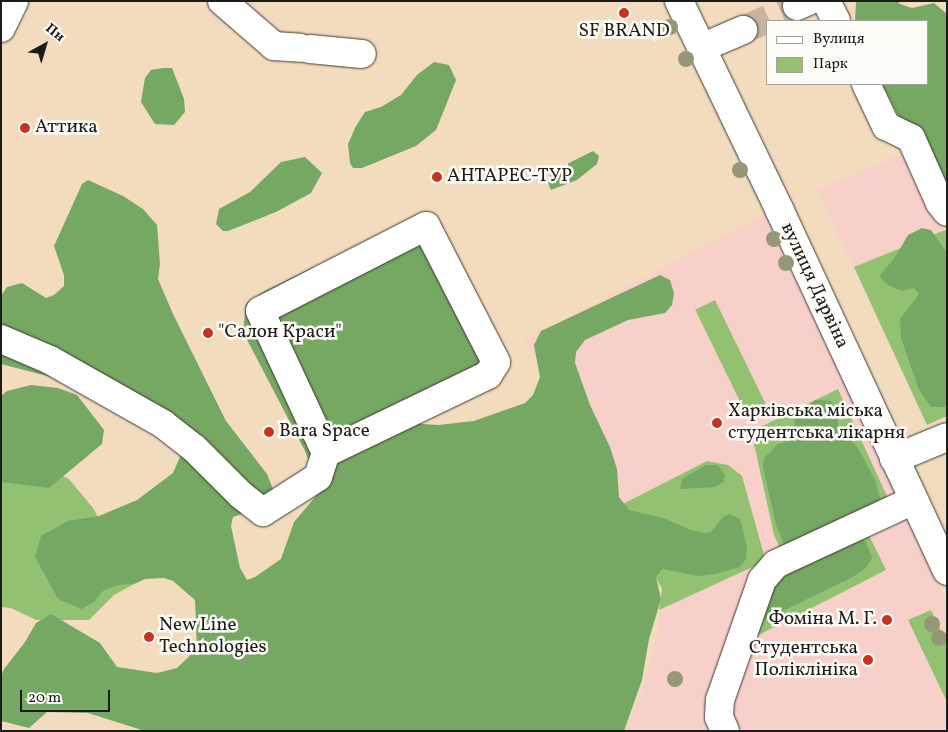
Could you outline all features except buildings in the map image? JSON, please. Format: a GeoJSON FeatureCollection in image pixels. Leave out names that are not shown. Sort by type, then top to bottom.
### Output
{"type":"FeatureCollection","features":[{"type":"Feature","properties":{"kind":"street"},"geometry":{"type":"LineString","coordinates":[[1,28],[14,1]]}},
{"type":"Feature","properties":{"kind":"street"},"geometry":{"type":"LineString","coordinates":[[222,1],[274,46],[362,54]]}},
{"type":"Feature","properties":{"kind":"street","name":"вулиця Дарвіна"},"geometry":{"type":"LineString","coordinates":[[679,1],[947,571]]}},
{"type":"Feature","properties":{"kind":"street"},"geometry":{"type":"LineString","coordinates":[[826,1],[836,20]]}},
{"type":"Feature","properties":{"kind":"street"},"geometry":{"type":"LineString","coordinates":[[701,48],[743,30]]}},
{"type":"Feature","properties":{"kind":"street"},"geometry":{"type":"LineString","coordinates":[[866,85],[886,126],[911,138],[940,203],[947,212]]}},
{"type":"Feature","properties":{"kind":"street"},"geometry":{"type":"LineString","coordinates":[[1,339],[50,360],[163,424],[194,448],[241,495],[262,512],[318,477],[326,453],[260,311],[426,226],[496,362],[488,375],[326,453]]}},
{"type":"Feature","properties":{"kind":"street"},"geometry":{"type":"LineString","coordinates":[[894,459],[947,437]]}},
{"type":"Feature","properties":{"kind":"street"},"geometry":{"type":"LineString","coordinates":[[725,731],[718,717],[720,700],[762,580],[776,564],[914,500]]}},
{"type":"Feature","properties":{"kind":"shaded area"},"geometry":{"type":"Polygon","coordinates":[[[905,153],[933,214],[947,233],[947,416],[927,425],[817,190],[905,153]]]}},
{"type":"Feature","properties":{"kind":"shaded area","name":"Харківська міська студентська лікарня"},"geometry":{"type":"Polygon","coordinates":[[[767,213],[947,604],[947,731],[624,731],[639,699],[657,636],[662,589],[525,340],[767,213]]]}},
{"type":"Feature","properties":{"kind":"green space"},"geometry":{"type":"Polygon","coordinates":[[[856,1],[897,1],[912,8],[934,3],[947,14],[947,199],[923,165],[883,85],[928,85],[928,20],[855,20],[856,1]]]}},
{"type":"Feature","properties":{"kind":"green space"},"geometry":{"type":"Polygon","coordinates":[[[434,62],[449,65],[456,80],[436,130],[416,146],[362,168],[353,168],[350,163],[348,144],[365,112],[381,107],[401,95],[417,75],[434,62]]]}},
{"type":"Feature","properties":{"kind":"green space"},"geometry":{"type":"Polygon","coordinates":[[[172,68],[184,99],[185,112],[174,125],[155,124],[141,102],[145,78],[151,70],[172,68]]]}},
{"type":"Feature","properties":{"kind":"green space"},"geometry":{"type":"Polygon","coordinates":[[[593,151],[599,156],[597,164],[577,180],[551,190],[548,183],[550,175],[563,166],[593,151]]]}},
{"type":"Feature","properties":{"kind":"green space"},"geometry":{"type":"Polygon","coordinates":[[[305,157],[322,173],[311,193],[276,212],[228,231],[223,231],[216,224],[219,209],[250,192],[281,162],[305,157]]]}},
{"type":"Feature","properties":{"kind":"green space"},"geometry":{"type":"Polygon","coordinates":[[[88,180],[123,196],[143,209],[157,225],[160,264],[158,279],[173,314],[226,421],[267,474],[275,494],[245,513],[233,517],[231,526],[240,568],[247,580],[255,577],[281,559],[294,522],[321,490],[305,451],[243,332],[246,304],[265,291],[312,268],[337,263],[422,239],[487,360],[409,423],[438,425],[474,421],[525,403],[533,395],[540,377],[534,345],[541,331],[660,275],[670,280],[674,293],[672,305],[665,313],[628,320],[585,340],[576,352],[575,363],[590,405],[610,447],[617,469],[619,497],[629,510],[663,518],[703,533],[711,532],[723,517],[729,514],[740,519],[747,547],[746,559],[740,567],[716,574],[698,576],[662,569],[656,577],[661,599],[649,639],[642,680],[624,731],[145,731],[88,713],[47,712],[29,728],[1,721],[1,676],[4,669],[25,642],[36,623],[51,614],[100,643],[117,667],[157,673],[177,668],[197,649],[195,600],[173,581],[164,578],[145,579],[134,584],[118,585],[103,591],[94,602],[82,609],[58,599],[35,557],[41,536],[68,521],[99,516],[137,500],[173,473],[183,450],[140,419],[78,384],[1,364],[1,296],[7,287],[22,283],[46,298],[54,295],[64,286],[64,275],[54,246],[82,184],[88,180]]]}},
{"type":"Feature","properties":{"kind":"green space"},"geometry":{"type":"Polygon","coordinates":[[[922,228],[931,230],[947,253],[947,406],[944,407],[931,407],[919,390],[901,338],[900,319],[919,294],[914,288],[902,291],[888,285],[879,276],[894,259],[908,235],[922,228]]]}},
{"type":"Feature","properties":{"kind":"green space"},"geometry":{"type":"Polygon","coordinates":[[[945,230],[947,233],[947,416],[927,425],[854,267],[945,230]]]}},
{"type":"Feature","properties":{"kind":"green space"},"geometry":{"type":"Polygon","coordinates":[[[715,300],[767,406],[747,416],[695,310],[715,300]]]}},
{"type":"Feature","properties":{"kind":"green space"},"geometry":{"type":"Polygon","coordinates":[[[31,385],[58,388],[77,395],[104,430],[102,444],[49,488],[1,482],[1,396],[7,391],[31,385]]]}},
{"type":"Feature","properties":{"kind":"green space"},"geometry":{"type":"Polygon","coordinates":[[[838,389],[891,505],[781,550],[774,535],[754,444],[748,433],[838,389]]]}},
{"type":"Feature","properties":{"kind":"green space"},"geometry":{"type":"Polygon","coordinates":[[[815,400],[831,401],[836,408],[839,428],[858,448],[876,482],[880,498],[878,508],[791,545],[784,544],[776,525],[763,467],[764,458],[778,444],[792,440],[795,436],[794,416],[815,400]]]}},
{"type":"Feature","properties":{"kind":"green space"},"geometry":{"type":"Polygon","coordinates":[[[1,447],[69,479],[93,508],[134,584],[114,595],[89,620],[36,620],[11,608],[1,607],[1,447]]]}},
{"type":"Feature","properties":{"kind":"green space"},"geometry":{"type":"Polygon","coordinates":[[[707,461],[728,465],[742,476],[764,555],[757,565],[659,610],[662,589],[617,507],[707,461]]]}},
{"type":"Feature","properties":{"kind":"green space"},"geometry":{"type":"Polygon","coordinates":[[[706,465],[717,465],[725,475],[724,482],[715,487],[680,489],[682,479],[706,465]]]}},
{"type":"Feature","properties":{"kind":"green space"},"geometry":{"type":"Polygon","coordinates":[[[865,527],[886,570],[747,641],[763,593],[865,527]]]}},
{"type":"Feature","properties":{"kind":"green space"},"geometry":{"type":"Polygon","coordinates":[[[859,538],[866,542],[872,558],[866,568],[851,578],[764,620],[765,607],[782,574],[859,538]]]}},
{"type":"Feature","properties":{"kind":"green space"},"geometry":{"type":"Polygon","coordinates":[[[931,610],[947,643],[947,702],[908,620],[931,610]]]}},
{"type":"Feature","properties":{"kind":"tunnel"},"geometry":{"type":"LineString","coordinates":[[743,30],[797,6]]}},
{"type":"Feature","properties":{"kind":"place","name":"SF BRAND"},"geometry":{"type":"Point","coordinates":[624,13]}},
{"type":"Feature","properties":{"kind":"place","name":"Аттика"},"geometry":{"type":"Point","coordinates":[25,128]}},
{"type":"Feature","properties":{"kind":"place","name":"АНТАРЕС-ТУР"},"geometry":{"type":"Point","coordinates":[437,177]}},
{"type":"Feature","properties":{"kind":"place","name":"\"Салон Краси\""},"geometry":{"type":"Point","coordinates":[208,333]}},
{"type":"Feature","properties":{"kind":"place","name":"Харківська міська студентська лікарня"},"geometry":{"type":"Point","coordinates":[717,423]}},
{"type":"Feature","properties":{"kind":"place","name":"Bara Space"},"geometry":{"type":"Point","coordinates":[269,432]}},
{"type":"Feature","properties":{"kind":"place","name":"Фоміна М. Г."},"geometry":{"type":"Point","coordinates":[887,620]}},
{"type":"Feature","properties":{"kind":"place","name":"New Line Technologies"},"geometry":{"type":"Point","coordinates":[149,637]}},
{"type":"Feature","properties":{"kind":"place","name":"Студентська Поліклініка"},"geometry":{"type":"Point","coordinates":[868,660]}}]}
